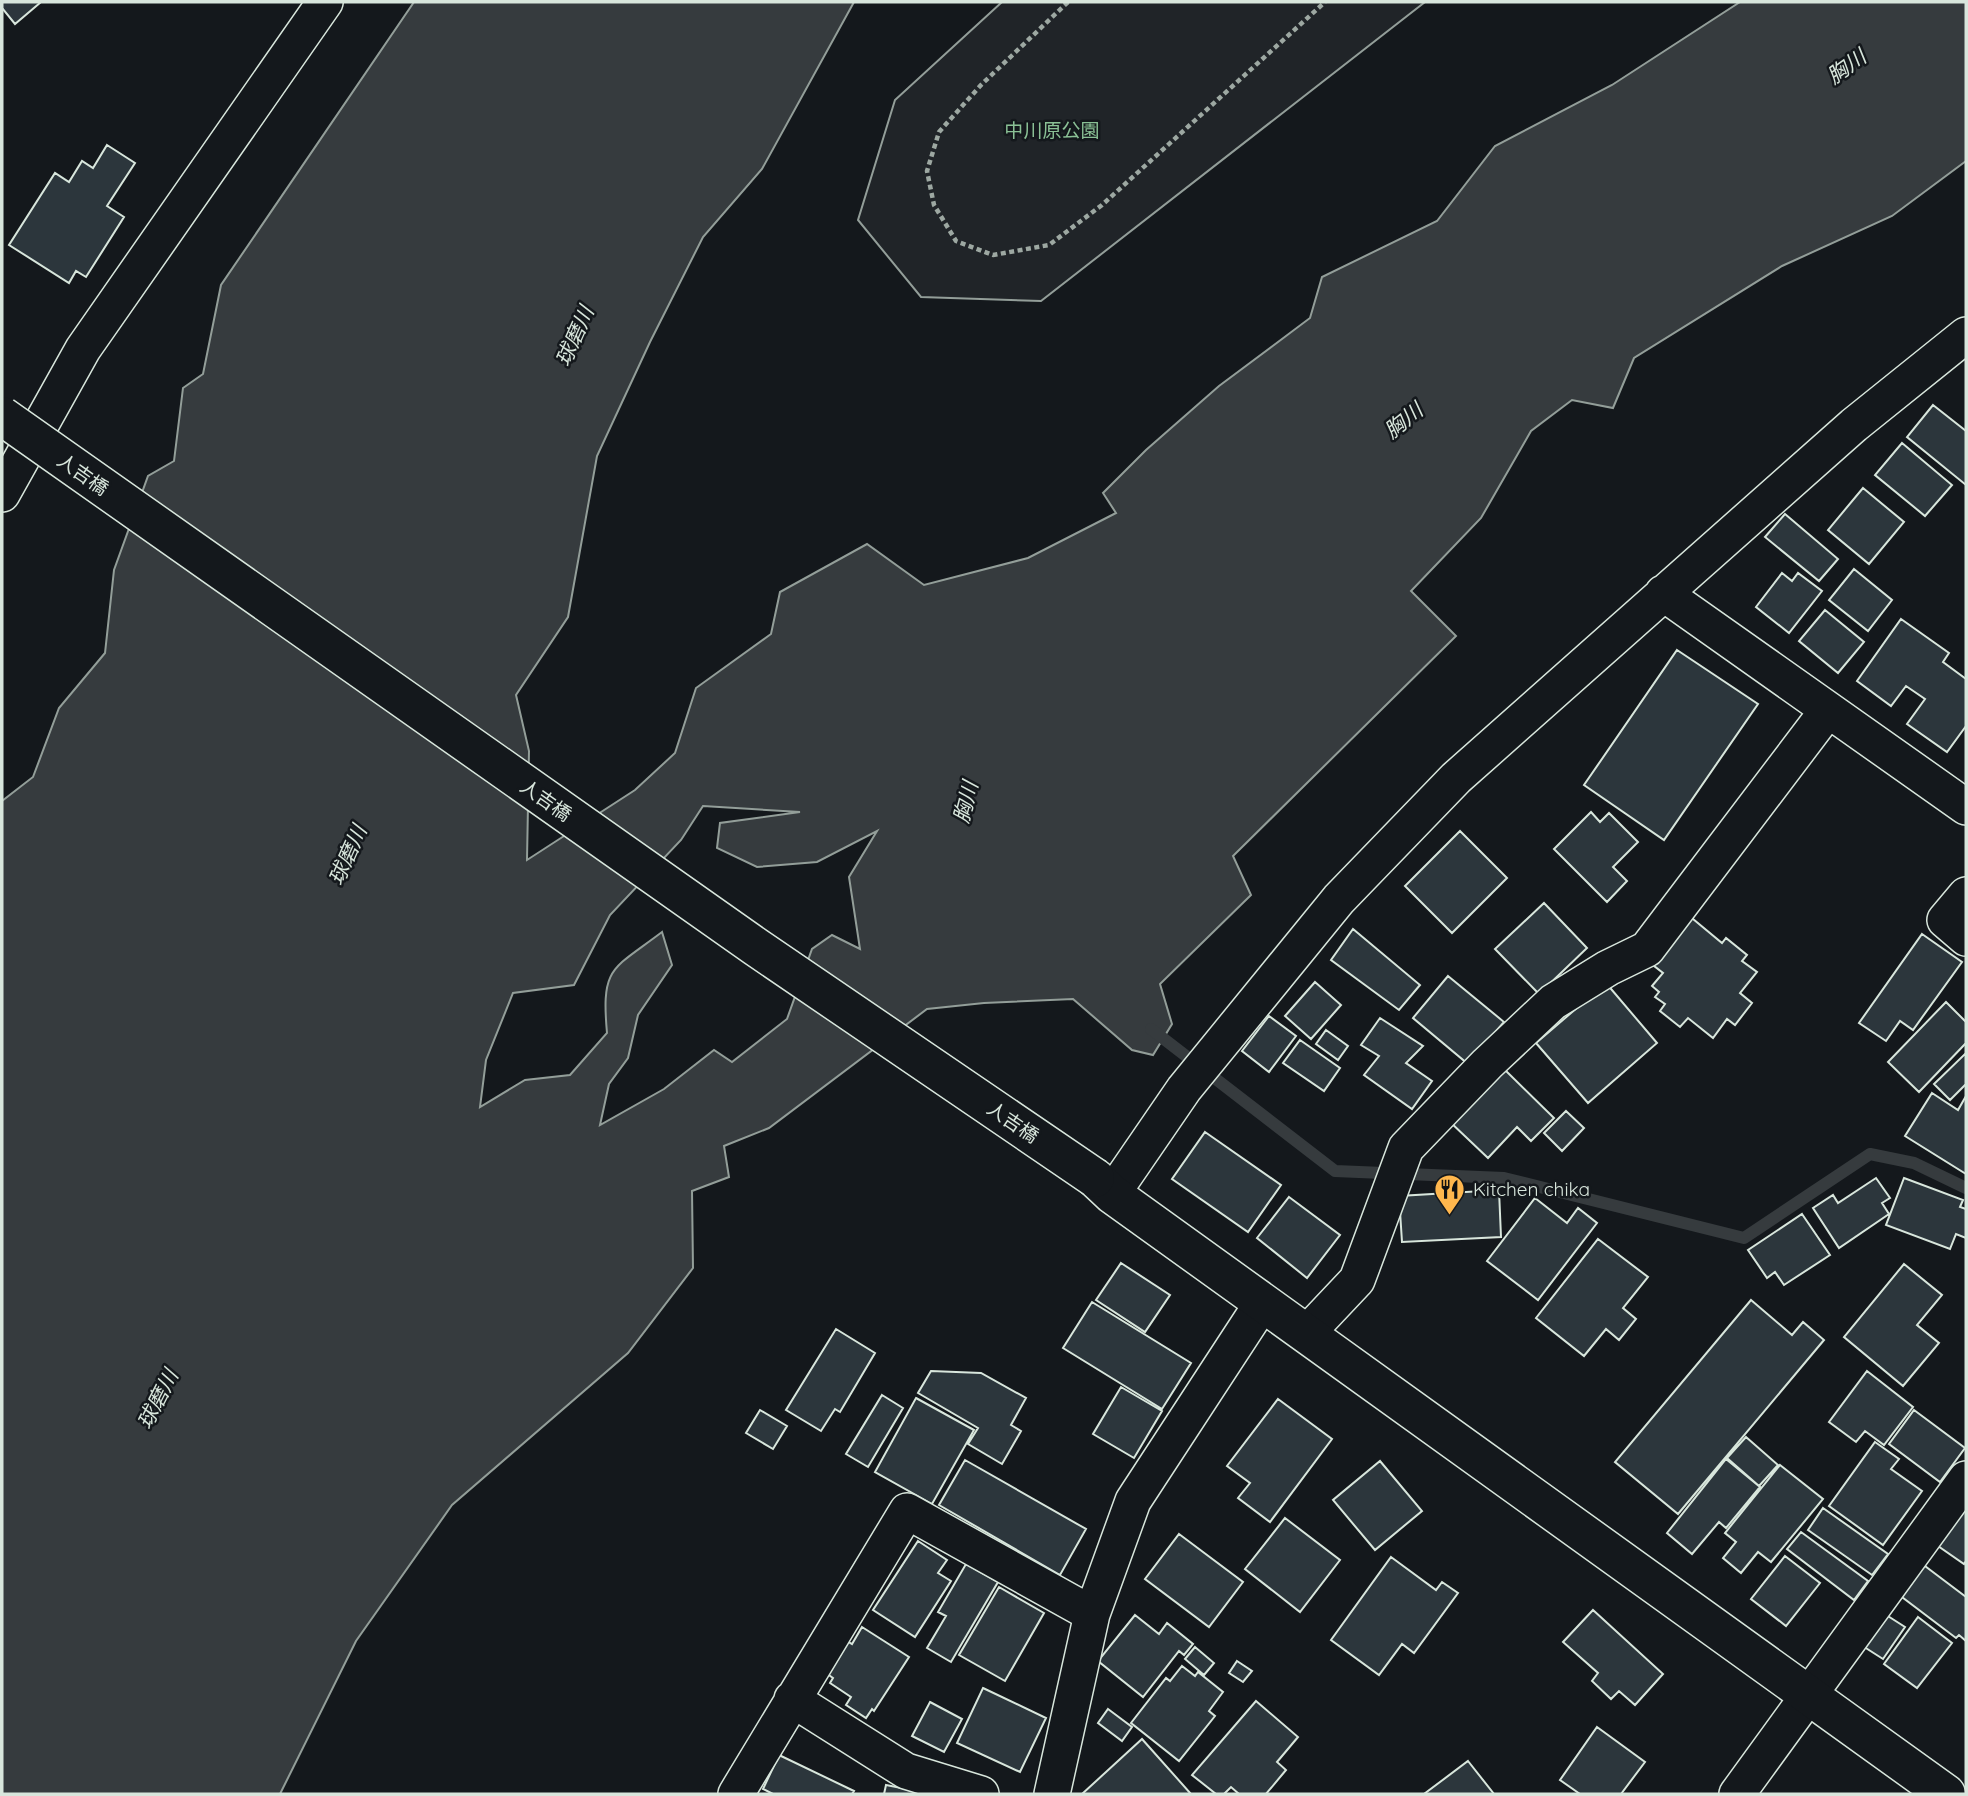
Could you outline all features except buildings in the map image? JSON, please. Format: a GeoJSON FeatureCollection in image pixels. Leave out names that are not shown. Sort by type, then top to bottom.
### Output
{"type":"FeatureCollection","features":[{"type":"Feature","properties":{"kind":"street"},"geometry":{"type":"LineString","coordinates":[[2,494],[83,349],[325,2]]}},
{"type":"Feature","properties":{"kind":"street"},"geometry":{"type":"LineString","coordinates":[[1104,1186],[1339,900],[1456,778],[1854,425],[1966,335]]}},
{"type":"Feature","properties":{"kind":"street","name":"人吉橋"},"geometry":{"type":"LineString","coordinates":[[2,416],[745,939],[1104,1186],[1945,1794]]}},
{"type":"Feature","properties":{"kind":"street"},"geometry":{"type":"LineString","coordinates":[[1663,593],[1966,807]]}},
{"type":"Feature","properties":{"kind":"street"},"geometry":{"type":"LineString","coordinates":[[1307,1333],[1357,1280],[1406,1148],[1487,1064],[1553,1002],[1608,968],[1647,949],[1828,710]]}},
{"type":"Feature","properties":{"kind":"street"},"geometry":{"type":"LineString","coordinates":[[1966,895],[1945,920],[1966,938]]}},
{"type":"Feature","properties":{"kind":"street"},"geometry":{"type":"LineString","coordinates":[[1052,1794],[1092,1614],[1133,1501],[1263,1301]]}},
{"type":"Feature","properties":{"kind":"street"},"geometry":{"type":"LineString","coordinates":[[1737,1794],[1811,1696],[1966,1479]]}},
{"type":"Feature","properties":{"kind":"street"},"geometry":{"type":"LineString","coordinates":[[737,1794],[907,1511],[1092,1614]]}},
{"type":"Feature","properties":{"kind":"street"},"geometry":{"type":"LineString","coordinates":[[792,1699],[906,1772],[981,1794]]}},
{"type":"Feature","properties":{"kind":"path"},"geometry":{"type":"LineString","coordinates":[[1068,2],[981,85],[939,132],[927,172],[934,205],[956,241],[993,255],[1049,245],[1102,205],[1325,2]]}},
{"type":"Feature","properties":{"kind":"green space","name":"中川原公園"},"geometry":{"type":"Polygon","coordinates":[[[1002,2],[1425,2],[1041,301],[921,297],[858,220],[895,100],[1002,2]]]}},
{"type":"Feature","properties":{"kind":"water"},"geometry":{"type":"Polygon","coordinates":[[[414,2],[854,2],[762,169],[703,237],[597,456],[568,617],[516,695],[529,751],[527,860],[635,790],[675,753],[696,688],[771,634],[780,592],[867,544],[924,585],[1028,558],[1116,513],[1103,493],[1146,450],[1219,386],[1310,318],[1322,277],[1437,221],[1495,146],[1612,85],[1740,2],[1966,2],[1966,161],[1892,216],[1782,266],[1634,358],[1613,408],[1572,400],[1531,431],[1481,518],[1411,591],[1456,636],[1233,856],[1251,895],[1160,984],[1172,1024],[1153,1055],[1132,1050],[1073,999],[927,1009],[769,1128],[724,1146],[729,1177],[692,1191],[693,1268],[628,1353],[452,1505],[356,1641],[280,1794],[2,1794],[2,801],[33,777],[59,708],[105,653],[114,570],[148,476],[174,461],[183,388],[203,374],[221,285],[414,2]],[[703,806],[681,840],[610,915],[574,985],[513,993],[486,1060],[480,1107],[525,1080],[570,1075],[607,1033],[606,994],[613,972],[631,954],[662,932],[672,965],[638,1015],[628,1058],[609,1084],[600,1125],[664,1089],[714,1050],[732,1062],[787,1019],[812,949],[832,935],[860,949],[849,877],[877,831],[817,862],[757,867],[717,848],[720,823],[800,812],[703,806]]]}},
{"type":"Feature","properties":{"kind":"waterway"},"geometry":{"type":"LineString","coordinates":[[1151,1029],[1335,1171],[1504,1178],[1744,1238],[1870,1154],[1914,1163],[1966,1188]]}},
{"type":"Feature","properties":{"kind":"place","name":"Kitchen chika"},"geometry":{"type":"Point","coordinates":[1450,1216]}},
{"type":"Feature","properties":{"kind":"water label","name":"胸川"},"geometry":{"type":"Point","coordinates":[1846,66]}},
{"type":"Feature","properties":{"kind":"water label","name":"球磨川"},"geometry":{"type":"Point","coordinates":[574,336]}},
{"type":"Feature","properties":{"kind":"water label","name":"胸川"},"geometry":{"type":"Point","coordinates":[1403,420]}},
{"type":"Feature","properties":{"kind":"water label","name":"胸川"},"geometry":{"type":"Point","coordinates":[965,802]}},
{"type":"Feature","properties":{"kind":"water label","name":"球磨川"},"geometry":{"type":"Point","coordinates":[347,855]}},
{"type":"Feature","properties":{"kind":"water label","name":"球磨川"},"geometry":{"type":"Point","coordinates":[157,1399]}}]}
